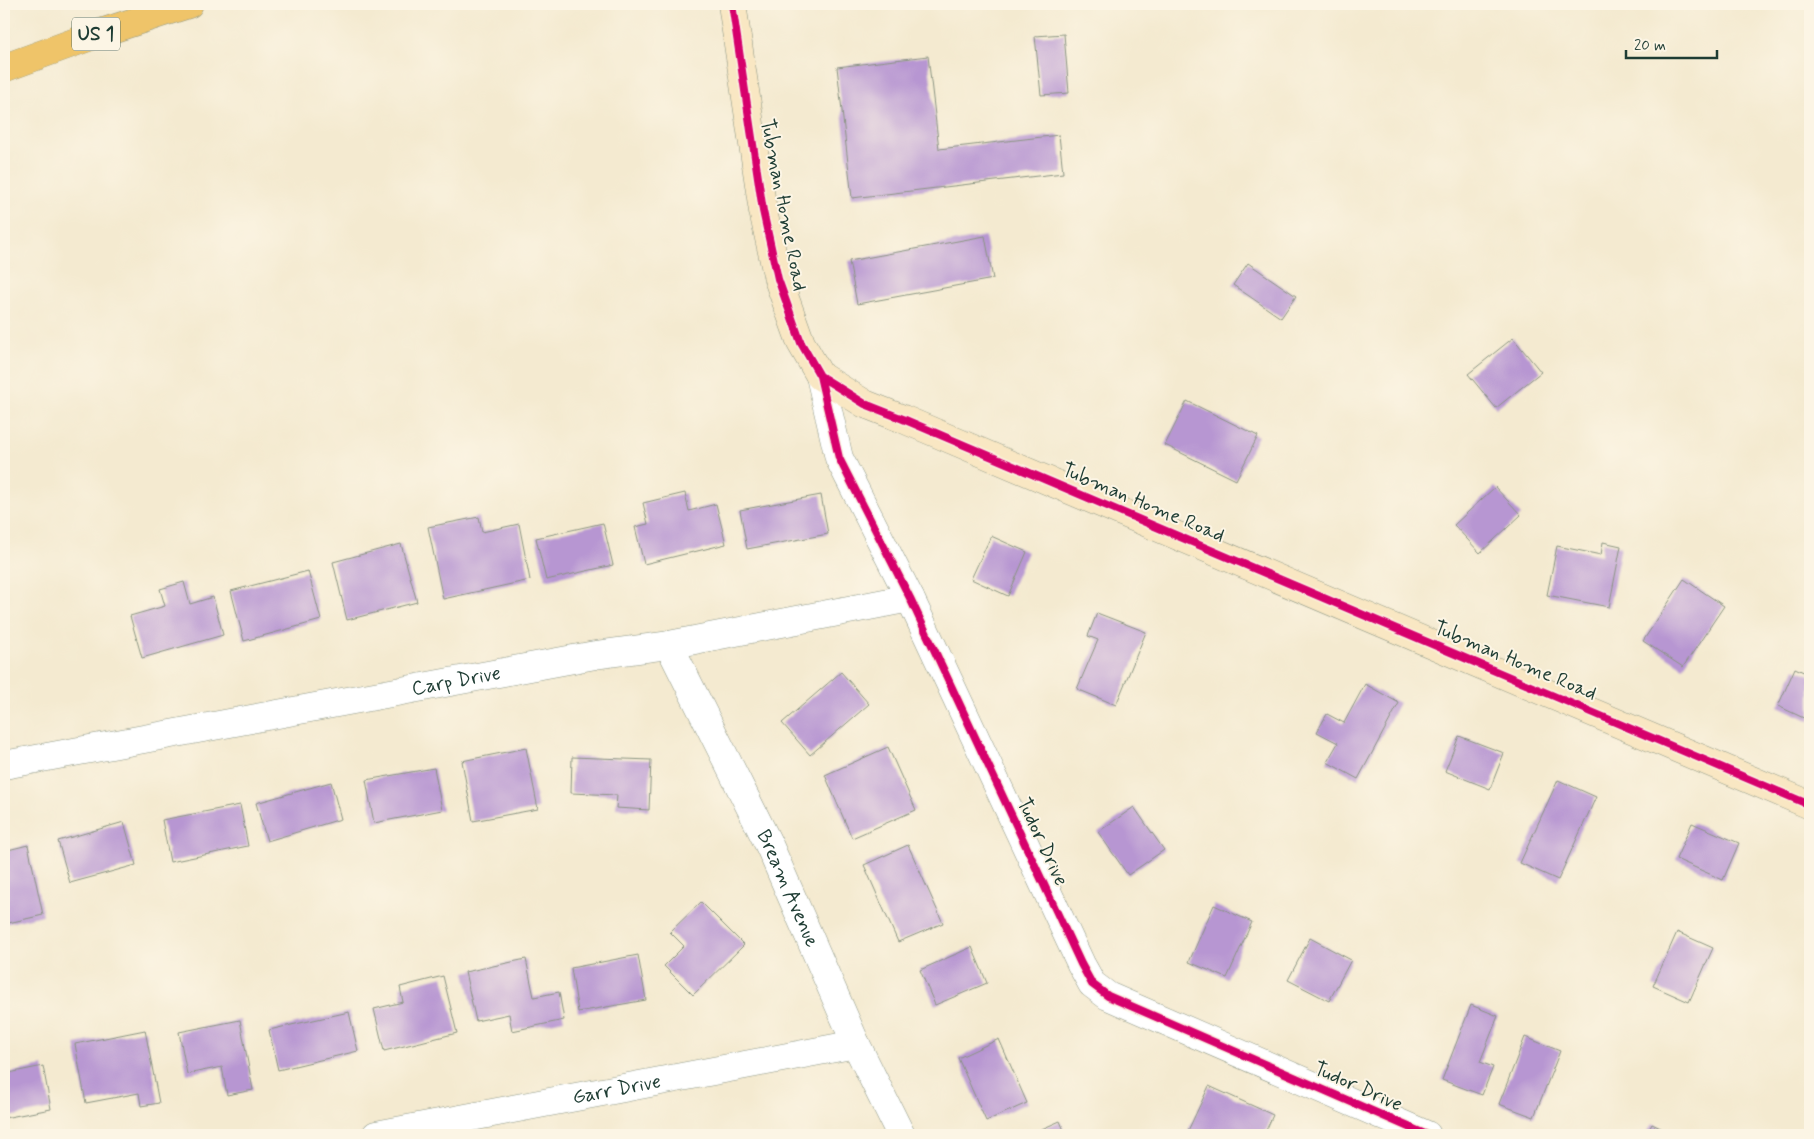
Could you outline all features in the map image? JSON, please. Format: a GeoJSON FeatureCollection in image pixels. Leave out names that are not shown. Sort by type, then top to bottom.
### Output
{"type":"FeatureCollection","features":[{"type":"Feature","properties":{"kind":"highway","name":"US 1"},"geometry":{"type":"LineString","coordinates":[[4,68],[100,33],[189,4]]}},
{"type":"Feature","properties":{"kind":"street","name":"Tubman Home Road"},"geometry":{"type":"LineString","coordinates":[[732,4],[763,211],[778,279],[801,343],[820,376],[865,404],[931,430],[1810,805]]}},
{"type":"Feature","properties":{"kind":"street","name":"Tudor Drive"},"geometry":{"type":"LineString","coordinates":[[820,376],[839,458],[910,598],[1092,984],[1117,1000],[1427,1135]]}},
{"type":"Feature","properties":{"kind":"street","name":"Carp Drive"},"geometry":{"type":"LineString","coordinates":[[4,766],[595,655],[669,645],[910,598]]}},
{"type":"Feature","properties":{"kind":"street","name":"Bream Avenue"},"geometry":{"type":"LineString","coordinates":[[669,645],[770,847],[856,1044],[901,1135]]}},
{"type":"Feature","properties":{"kind":"street","name":"Garr Drive"},"geometry":{"type":"LineString","coordinates":[[376,1135],[856,1044]]}},
{"type":"Feature","properties":{"kind":"building"},"geometry":{"type":"Polygon","coordinates":[[[1064,34],[1069,93],[1041,95],[1035,36],[1064,34]]]}},
{"type":"Feature","properties":{"kind":"building"},"geometry":{"type":"Polygon","coordinates":[[[928,56],[939,149],[1059,135],[1063,173],[852,198],[837,67],[928,56]]]}},
{"type":"Feature","properties":{"kind":"building"},"geometry":{"type":"Polygon","coordinates":[[[985,236],[993,279],[857,304],[849,261],[985,236]]]}},
{"type":"Feature","properties":{"kind":"building"},"geometry":{"type":"Polygon","coordinates":[[[1248,263],[1296,296],[1281,318],[1233,285],[1248,263]]]}},
{"type":"Feature","properties":{"kind":"building"},"geometry":{"type":"Polygon","coordinates":[[[1513,338],[1541,372],[1496,408],[1468,374],[1513,338]]]}},
{"type":"Feature","properties":{"kind":"building"},"geometry":{"type":"Polygon","coordinates":[[[1187,401],[1258,436],[1236,480],[1165,445],[1187,401]]]}},
{"type":"Feature","properties":{"kind":"building"},"geometry":{"type":"Polygon","coordinates":[[[1495,487],[1521,515],[1480,553],[1454,525],[1495,487]]]}},
{"type":"Feature","properties":{"kind":"building"},"geometry":{"type":"Polygon","coordinates":[[[685,493],[689,511],[716,504],[726,544],[644,564],[635,527],[648,524],[643,503],[685,493]]]}},
{"type":"Feature","properties":{"kind":"building"},"geometry":{"type":"Polygon","coordinates":[[[821,495],[828,534],[747,549],[740,510],[821,495]]]}},
{"type":"Feature","properties":{"kind":"building"},"geometry":{"type":"Polygon","coordinates":[[[479,517],[482,532],[519,524],[530,580],[443,599],[428,527],[479,517]]]}},
{"type":"Feature","properties":{"kind":"building"},"geometry":{"type":"Polygon","coordinates":[[[603,523],[613,565],[546,580],[536,538],[603,523]]]}},
{"type":"Feature","properties":{"kind":"building"},"geometry":{"type":"Polygon","coordinates":[[[991,536],[1027,552],[1008,596],[971,579],[991,536]]]}},
{"type":"Feature","properties":{"kind":"building"},"geometry":{"type":"Polygon","coordinates":[[[1603,542],[1621,546],[1609,607],[1547,595],[1557,546],[1601,555],[1603,542]]]}},
{"type":"Feature","properties":{"kind":"building"},"geometry":{"type":"Polygon","coordinates":[[[401,544],[417,602],[347,620],[333,562],[401,544]]]}},
{"type":"Feature","properties":{"kind":"building"},"geometry":{"type":"Polygon","coordinates":[[[308,571],[321,620],[244,641],[231,591],[308,571]]]}},
{"type":"Feature","properties":{"kind":"building"},"geometry":{"type":"Polygon","coordinates":[[[1684,579],[1724,606],[1683,667],[1643,641],[1684,579]]]}},
{"type":"Feature","properties":{"kind":"building"},"geometry":{"type":"Polygon","coordinates":[[[184,582],[190,604],[213,597],[223,635],[142,658],[130,616],[165,606],[160,589],[184,582]]]}},
{"type":"Feature","properties":{"kind":"building"},"geometry":{"type":"Polygon","coordinates":[[[1097,613],[1146,632],[1116,705],[1077,689],[1098,640],[1088,636],[1097,613]]]}},
{"type":"Feature","properties":{"kind":"building"},"geometry":{"type":"Polygon","coordinates":[[[1795,668],[1810,675],[1810,721],[1778,706],[1795,668]]]}},
{"type":"Feature","properties":{"kind":"building"},"geometry":{"type":"Polygon","coordinates":[[[841,672],[869,704],[810,755],[782,723],[841,672]]]}},
{"type":"Feature","properties":{"kind":"building"},"geometry":{"type":"Polygon","coordinates":[[[1365,684],[1399,703],[1358,779],[1327,762],[1338,743],[1317,732],[1327,714],[1344,723],[1365,684]]]}},
{"type":"Feature","properties":{"kind":"building"},"geometry":{"type":"Polygon","coordinates":[[[1459,736],[1504,753],[1490,789],[1445,771],[1459,736]]]}},
{"type":"Feature","properties":{"kind":"building"},"geometry":{"type":"Polygon","coordinates":[[[888,747],[916,810],[852,838],[825,775],[888,747]]]}},
{"type":"Feature","properties":{"kind":"building"},"geometry":{"type":"Polygon","coordinates":[[[526,748],[538,809],[473,821],[462,761],[526,748]]]}},
{"type":"Feature","properties":{"kind":"building"},"geometry":{"type":"Polygon","coordinates":[[[572,757],[651,760],[649,810],[616,808],[617,795],[571,793],[572,757]]]}},
{"type":"Feature","properties":{"kind":"building"},"geometry":{"type":"Polygon","coordinates":[[[434,768],[442,810],[374,823],[366,780],[434,768]]]}},
{"type":"Feature","properties":{"kind":"building"},"geometry":{"type":"Polygon","coordinates":[[[1558,780],[1596,797],[1558,880],[1520,863],[1558,780]]]}},
{"type":"Feature","properties":{"kind":"building"},"geometry":{"type":"Polygon","coordinates":[[[331,782],[341,819],[267,841],[256,803],[331,782]]]}},
{"type":"Feature","properties":{"kind":"building"},"geometry":{"type":"Polygon","coordinates":[[[240,805],[248,846],[170,862],[162,820],[240,805]]]}},
{"type":"Feature","properties":{"kind":"building"},"geometry":{"type":"Polygon","coordinates":[[[1134,807],[1164,850],[1128,875],[1098,832],[1134,807]]]}},
{"type":"Feature","properties":{"kind":"building"},"geometry":{"type":"Polygon","coordinates":[[[124,822],[136,865],[70,883],[58,841],[124,822]]]}},
{"type":"Feature","properties":{"kind":"building"},"geometry":{"type":"Polygon","coordinates":[[[1692,823],[1739,843],[1723,880],[1676,859],[1692,823]]]}},
{"type":"Feature","properties":{"kind":"building"},"geometry":{"type":"Polygon","coordinates":[[[28,845],[43,915],[4,924],[4,851],[28,845]]]}},
{"type":"Feature","properties":{"kind":"building"},"geometry":{"type":"Polygon","coordinates":[[[908,845],[943,923],[898,942],[864,865],[908,845]]]}},
{"type":"Feature","properties":{"kind":"building"},"geometry":{"type":"Polygon","coordinates":[[[701,902],[744,945],[693,995],[664,966],[684,946],[670,932],[701,902]]]}},
{"type":"Feature","properties":{"kind":"building"},"geometry":{"type":"Polygon","coordinates":[[[1214,905],[1252,922],[1227,978],[1189,962],[1214,905]]]}},
{"type":"Feature","properties":{"kind":"building"},"geometry":{"type":"Polygon","coordinates":[[[1677,932],[1713,948],[1689,1002],[1653,986],[1677,932]]]}},
{"type":"Feature","properties":{"kind":"building"},"geometry":{"type":"Polygon","coordinates":[[[1310,938],[1351,960],[1329,1001],[1288,980],[1310,938]]]}},
{"type":"Feature","properties":{"kind":"building"},"geometry":{"type":"Polygon","coordinates":[[[972,947],[987,983],[935,1005],[920,970],[972,947]]]}},
{"type":"Feature","properties":{"kind":"building"},"geometry":{"type":"Polygon","coordinates":[[[638,955],[646,1000],[578,1012],[571,968],[638,955]]]}},
{"type":"Feature","properties":{"kind":"building"},"geometry":{"type":"Polygon","coordinates":[[[526,959],[534,997],[559,992],[564,1020],[512,1031],[509,1014],[476,1021],[465,972],[526,959]]]}},
{"type":"Feature","properties":{"kind":"building"},"geometry":{"type":"Polygon","coordinates":[[[443,976],[457,1033],[384,1051],[374,1009],[403,1002],[400,987],[443,976]]]}},
{"type":"Feature","properties":{"kind":"building"},"geometry":{"type":"Polygon","coordinates":[[[1471,1005],[1498,1016],[1480,1062],[1493,1067],[1482,1095],[1442,1080],[1471,1005]]]}},
{"type":"Feature","properties":{"kind":"building"},"geometry":{"type":"Polygon","coordinates":[[[349,1012],[358,1051],[278,1070],[269,1030],[349,1012]]]}},
{"type":"Feature","properties":{"kind":"building"},"geometry":{"type":"Polygon","coordinates":[[[240,1020],[253,1090],[227,1095],[222,1067],[187,1074],[179,1032],[240,1020]]]}},
{"type":"Feature","properties":{"kind":"building"},"geometry":{"type":"Polygon","coordinates":[[[145,1030],[159,1103],[141,1106],[139,1093],[86,1103],[75,1044],[145,1030]]]}},
{"type":"Feature","properties":{"kind":"building"},"geometry":{"type":"Polygon","coordinates":[[[1525,1037],[1560,1051],[1534,1117],[1499,1104],[1525,1037]]]}},
{"type":"Feature","properties":{"kind":"building"},"geometry":{"type":"Polygon","coordinates":[[[999,1039],[1027,1103],[986,1121],[958,1058],[999,1039]]]}},
{"type":"Feature","properties":{"kind":"building"},"geometry":{"type":"Polygon","coordinates":[[[43,1066],[51,1109],[4,1118],[4,1074],[43,1066]]]}},
{"type":"Feature","properties":{"kind":"building"},"geometry":{"type":"Polygon","coordinates":[[[1209,1086],[1273,1115],[1264,1135],[1186,1135],[1209,1086]]]}},
{"type":"Feature","properties":{"kind":"building"},"geometry":{"type":"Polygon","coordinates":[[[1060,1121],[1066,1135],[1028,1135],[1060,1121]]]}},
{"type":"Feature","properties":{"kind":"building"},"geometry":{"type":"Polygon","coordinates":[[[1652,1124],[1676,1135],[1646,1135],[1652,1124]]]}},
{"type":"Feature","properties":{"kind":"cycle path"},"geometry":{"type":"LineString","coordinates":[[732,4],[763,211],[778,279],[801,343],[820,376],[865,404],[1810,805]]}},
{"type":"Feature","properties":{"kind":"cycle path"},"geometry":{"type":"LineString","coordinates":[[820,376],[839,458],[910,598],[1092,984],[1108,996],[1427,1135]]}}]}
